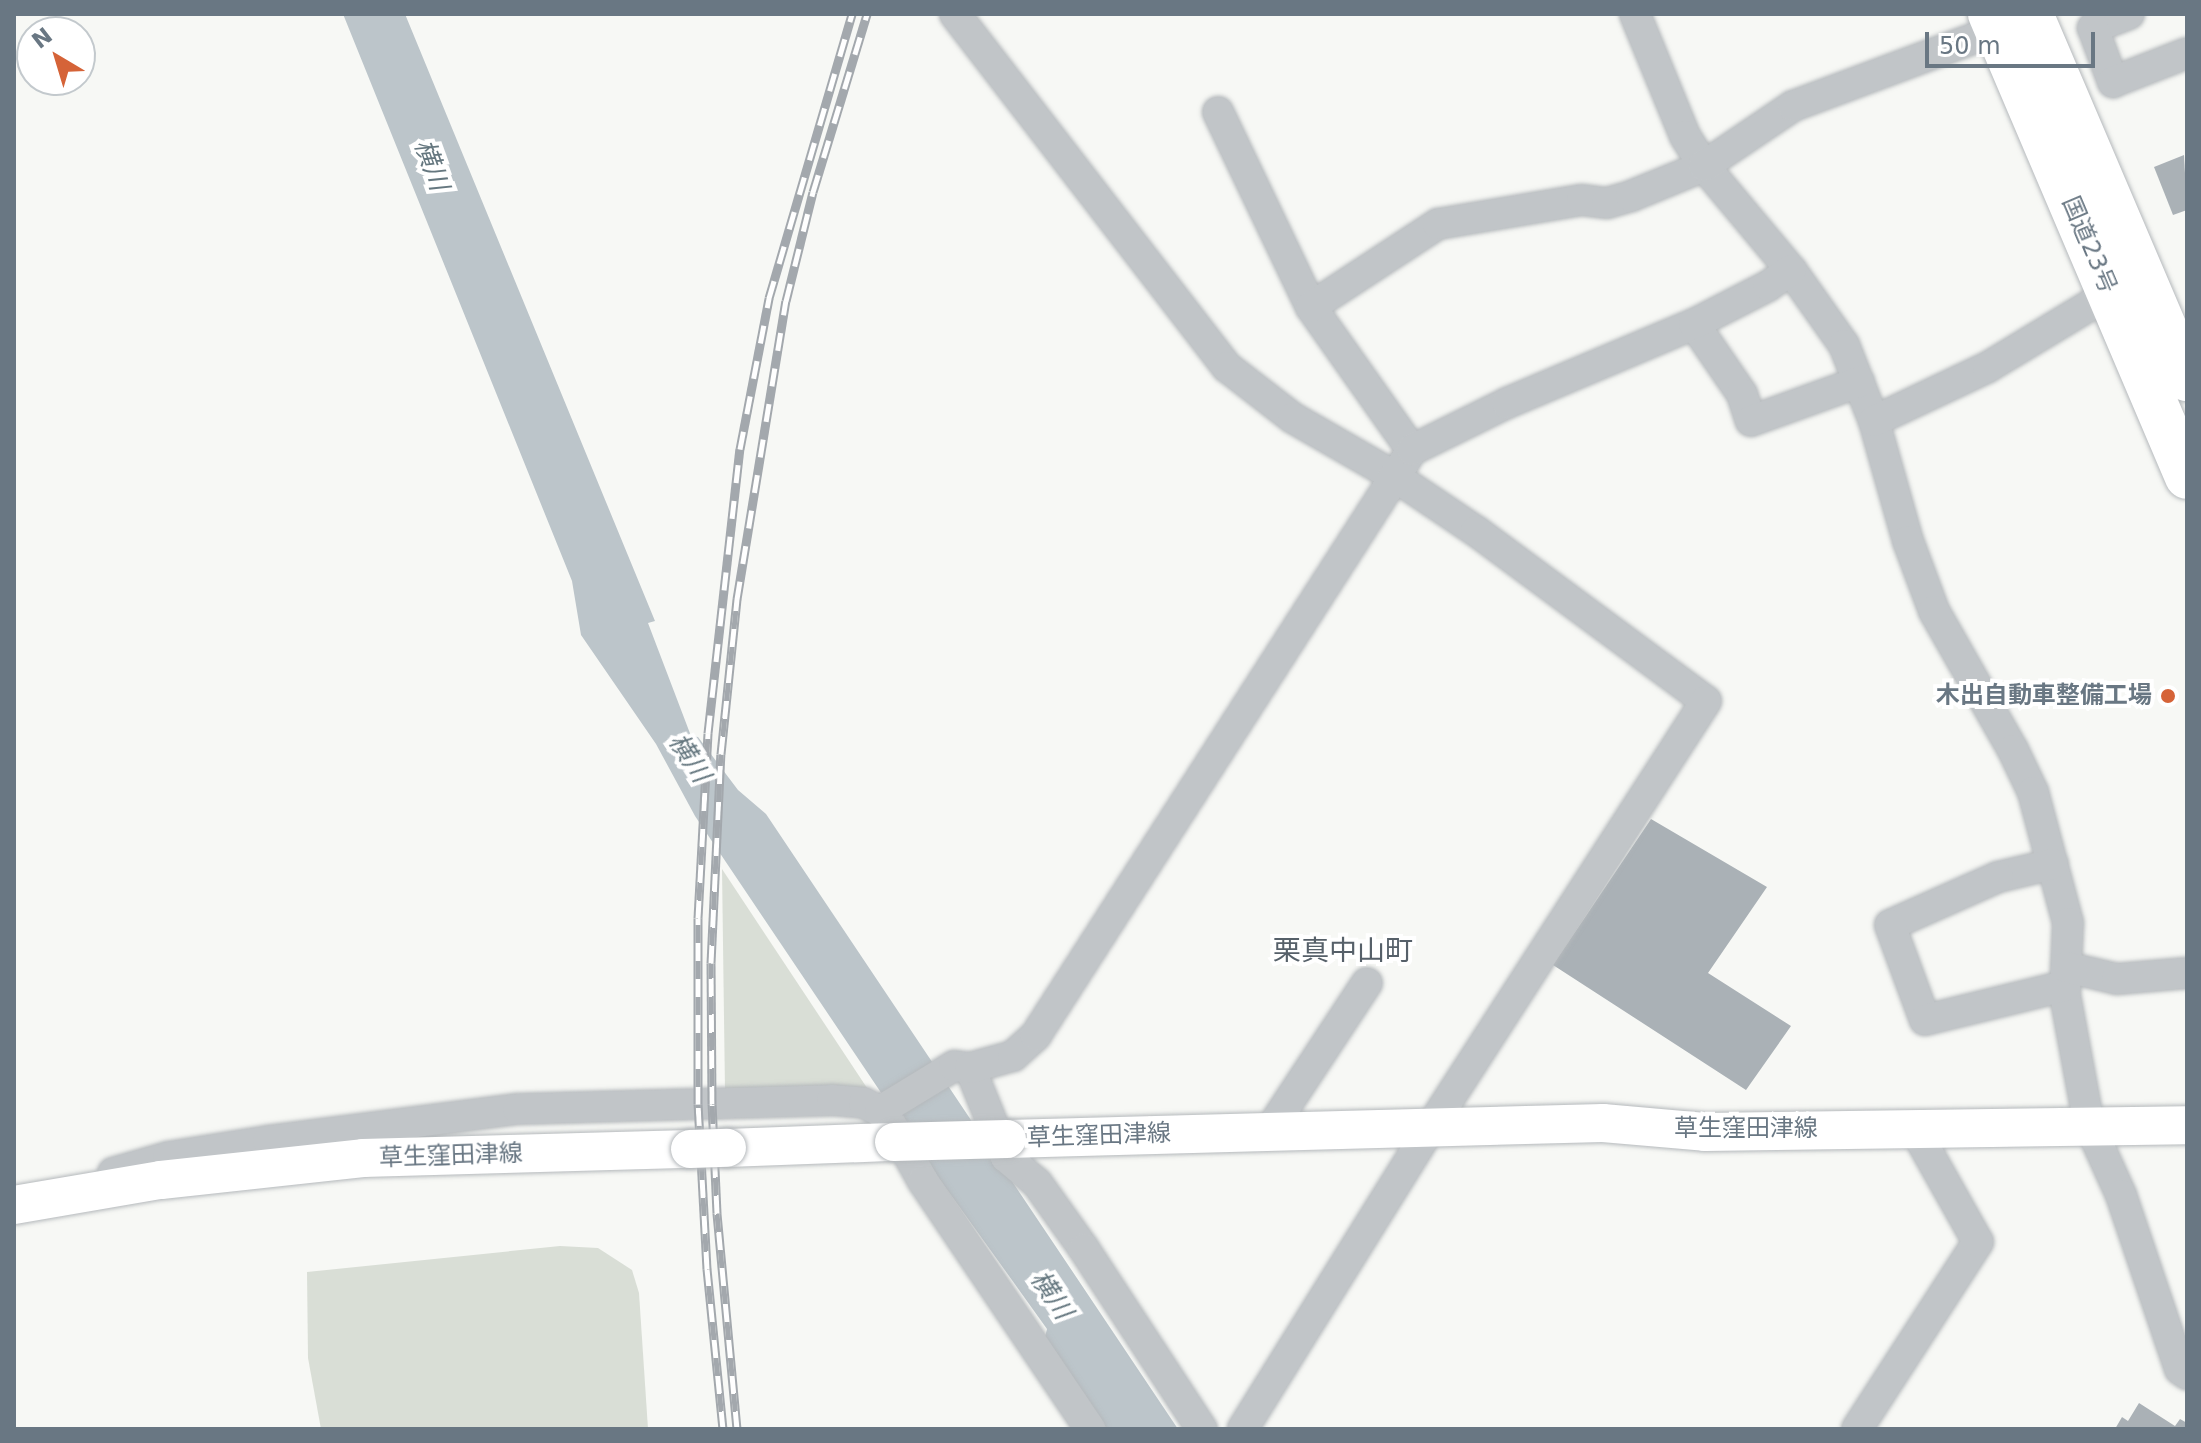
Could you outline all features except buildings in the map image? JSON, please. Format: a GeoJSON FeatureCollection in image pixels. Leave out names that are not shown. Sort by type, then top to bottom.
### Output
{"type":"FeatureCollection","features":[{"type":"Feature","properties":{"kind":"highway","name":"国道23号"},"geometry":{"type":"LineString","coordinates":[[2031,14],[2187,379]]}},
{"type":"Feature","properties":{"kind":"highway","name":"国道23号"},"geometry":{"type":"LineString","coordinates":[[1985,25],[2187,477]]}},
{"type":"Feature","properties":{"kind":"main road","name":"草生窪田津線"},"geometry":{"type":"LineString","coordinates":[[14,1205],[161,1180],[363,1158],[708,1148],[887,1121],[1007,1139],[1432,1125],[1603,1123],[1705,1132],[2089,1124],[2187,1125]]}},
{"type":"Feature","properties":{"kind":"street"},"geometry":{"type":"LineString","coordinates":[[955,14],[1227,367],[1293,418],[1394,476],[1476,531],[1706,701],[1432,1125],[1243,1429]]}},
{"type":"Feature","properties":{"kind":"street"},"geometry":{"type":"LineString","coordinates":[[1635,14],[1685,136],[1704,166],[1791,270],[1844,345],[1874,421],[1908,541],[1934,611],[2013,750],[2033,792],[2068,923],[2066,977],[2089,1124],[2121,1195],[2180,1369],[2187,1374]]}},
{"type":"Feature","properties":{"kind":"street"},"geometry":{"type":"LineString","coordinates":[[2113,82],[2093,28],[2129,14]]}},
{"type":"Feature","properties":{"kind":"street"},"geometry":{"type":"LineString","coordinates":[[1311,307],[1438,224],[1582,200],[1607,203],[1704,166],[1793,106],[1985,25]]}},
{"type":"Feature","properties":{"kind":"street"},"geometry":{"type":"LineString","coordinates":[[2067,100],[2187,53]]}},
{"type":"Feature","properties":{"kind":"street"},"geometry":{"type":"LineString","coordinates":[[1218,112],[1311,307],[1412,450]]}},
{"type":"Feature","properties":{"kind":"street"},"geometry":{"type":"LineString","coordinates":[[887,1121],[962,1067],[1013,1056],[1036,1035],[1412,450],[1507,403],[1694,324],[1791,270]]}},
{"type":"Feature","properties":{"kind":"street"},"geometry":{"type":"LineString","coordinates":[[1874,421],[1988,367],[2092,304]]}},
{"type":"Feature","properties":{"kind":"street"},"geometry":{"type":"LineString","coordinates":[[1694,324],[1742,394],[1751,421],[1859,382]]}},
{"type":"Feature","properties":{"kind":"street"},"geometry":{"type":"LineString","coordinates":[[2053,864],[1998,877],[1890,925],[1925,1020],[2066,977],[2117,979],[2187,973]]}},
{"type":"Feature","properties":{"kind":"street"},"geometry":{"type":"LineString","coordinates":[[1270,1130],[1367,983]]}},
{"type":"Feature","properties":{"kind":"street"},"geometry":{"type":"LineString","coordinates":[[962,1067],[1006,1157],[1037,1183],[1202,1429]]}},
{"type":"Feature","properties":{"kind":"street"},"geometry":{"type":"LineString","coordinates":[[101,1190],[104,1175],[168,1157],[476,1114],[832,1100],[864,1103],[893,1127],[923,1181],[1090,1429]]}},
{"type":"Feature","properties":{"kind":"street"},"geometry":{"type":"LineString","coordinates":[[1857,1429],[1978,1242],[1914,1128]]}},
{"type":"Feature","properties":{"kind":"shaded area"},"geometry":{"type":"Polygon","coordinates":[[[722,869],[875,1100],[725,1091],[722,869]]]}},
{"type":"Feature","properties":{"kind":"shaded area"},"geometry":{"type":"Polygon","coordinates":[[[560,1246],[598,1248],[632,1270],[639,1293],[648,1429],[321,1429],[308,1358],[307,1272],[560,1246]]]}},
{"type":"Feature","properties":{"kind":"water","name":"横川"},"geometry":{"type":"Polygon","coordinates":[[[343,14],[405,14],[655,621],[648,623],[691,736],[698,737],[738,790],[766,814],[1178,1429],[1109,1429],[1101,1424],[1044,1341],[1047,1329],[933,1170],[695,816],[656,744],[581,635],[572,581],[343,14]]]}},
{"type":"Feature","properties":{"kind":"railway"},"geometry":{"type":"LineString","coordinates":[[723,1429],[707,1269],[698,1104],[698,918],[708,733],[740,449],[769,298],[852,14]]}},
{"type":"Feature","properties":{"kind":"railway"},"geometry":{"type":"LineString","coordinates":[[737,1429],[717,1213],[712,1104],[711,963],[721,754],[737,599],[786,301],[813,192],[867,14]]}},
{"type":"Feature","properties":{"kind":"place","name":"木出自動車整備工場"},"geometry":{"type":"Point","coordinates":[2168,696]}},
{"type":"Feature","properties":{"kind":"district","name":"栗真中山町"},"geometry":{"type":"Point","coordinates":[1343,951]}}]}
